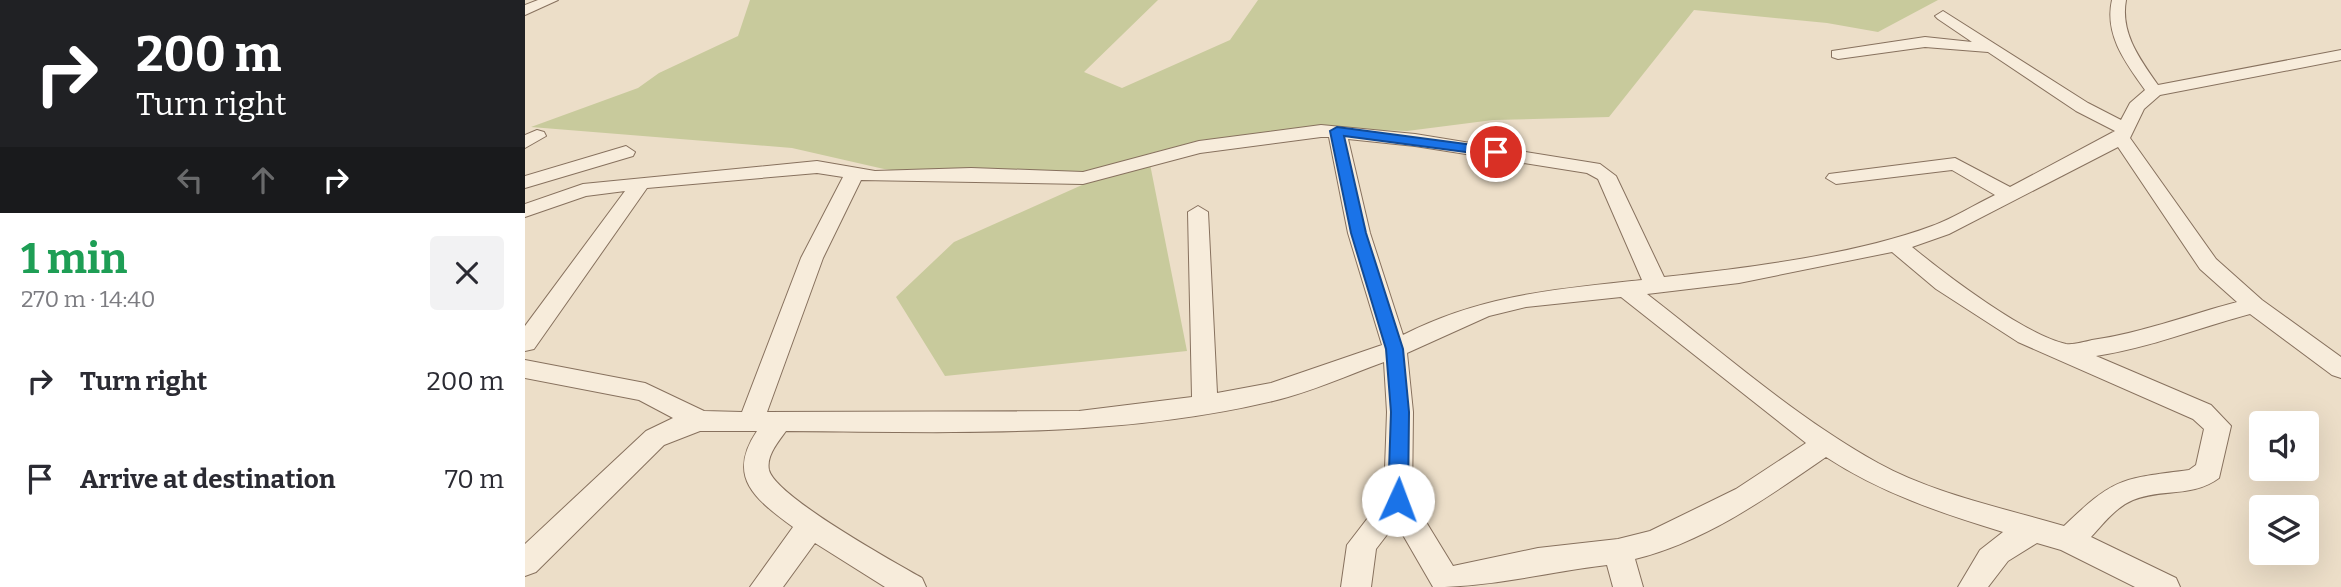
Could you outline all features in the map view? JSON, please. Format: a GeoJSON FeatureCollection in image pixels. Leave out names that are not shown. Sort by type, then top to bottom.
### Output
{"type":"FeatureCollection","features":[{"type":"Feature","properties":{"kind":"street"},"geometry":{"type":"LineString","coordinates":[[525,10],[551,0]]}},
{"type":"Feature","properties":{"kind":"street"},"geometry":{"type":"LineString","coordinates":[[2119,0],[2117,24],[2131,57],[2154,91]]}},
{"type":"Feature","properties":{"kind":"street"},"geometry":{"type":"LineString","coordinates":[[1943,16],[2123,133],[2208,264],[2254,305],[2341,369]]}},
{"type":"Feature","properties":{"kind":"street"},"geometry":{"type":"LineString","coordinates":[[1838,54],[1925,42],[1993,48]]}},
{"type":"Feature","properties":{"kind":"street"},"geometry":{"type":"LineString","coordinates":[[525,563],[655,438],[676,427],[700,421],[1065,421],[1205,405],[1274,392],[1395,349],[1434,328],[1483,310],[1566,293],[1739,276],[1896,245],[1942,230],[2011,197],[2123,133],[2136,107],[2154,91],[2341,55]]}},
{"type":"Feature","properties":{"kind":"street"},"geometry":{"type":"LineString","coordinates":[[1337,131],[1359,233],[1395,349],[1400,412],[1398,500],[1448,584],[1538,561],[1618,551],[1656,542],[1746,497],[1826,444]]}},
{"type":"Feature","properties":{"kind":"street"},"geometry":{"type":"LineString","coordinates":[[525,211],[583,190],[817,167],[875,177],[971,174],[1083,178],[1199,147],[1337,131],[1415,139],[1593,168],[1607,176],[1656,285]]}},
{"type":"Feature","properties":{"kind":"street"},"geometry":{"type":"LineString","coordinates":[[525,182],[626,152]]}},
{"type":"Feature","properties":{"kind":"street"},"geometry":{"type":"LineString","coordinates":[[1836,178],[1955,164],[2011,197]]}},
{"type":"Feature","properties":{"kind":"street"},"geometry":{"type":"LineString","coordinates":[[855,174],[812,258],[765,421],[754,469],[758,482],[811,525],[911,587]]}},
{"type":"Feature","properties":{"kind":"street"},"geometry":{"type":"LineString","coordinates":[[525,343],[641,183]]}},
{"type":"Feature","properties":{"kind":"street"},"geometry":{"type":"LineString","coordinates":[[1198,212],[1205,405]]}},
{"type":"Feature","properties":{"kind":"street"},"geometry":{"type":"LineString","coordinates":[[1896,245],[1967,300],[2026,335],[2202,412],[2218,426],[2219,433],[2209,470],[2196,480],[2128,489],[2108,501],[2069,540]]}},
{"type":"Feature","properties":{"kind":"street"},"geometry":{"type":"LineString","coordinates":[[1625,288],[1826,444],[1870,472],[1910,490],[2069,540],[2165,587]]}},
{"type":"Feature","properties":{"kind":"street"},"geometry":{"type":"LineString","coordinates":[[2067,353],[2138,342],[2186,323],[2254,305]]}},
{"type":"Feature","properties":{"kind":"street"},"geometry":{"type":"LineString","coordinates":[[525,369],[645,392],[700,421]]}},
{"type":"Feature","properties":{"kind":"street"},"geometry":{"type":"LineString","coordinates":[[1356,587],[1362,545],[1398,500]]}},
{"type":"Feature","properties":{"kind":"street"},"geometry":{"type":"LineString","coordinates":[[765,587],[811,525]]}},
{"type":"Feature","properties":{"kind":"street"},"geometry":{"type":"LineString","coordinates":[[1973,587],[1986,560],[2008,541],[2034,531]]}},
{"type":"Feature","properties":{"kind":"street"},"geometry":{"type":"LineString","coordinates":[[1618,551],[1628,587]]}},
{"type":"Feature","properties":{"kind":"green space"},"geometry":{"type":"Polygon","coordinates":[[[750,0],[1158,0],[1084,72],[1122,88],[1230,40],[1258,0],[1938,0],[1878,32],[1827,23],[1694,10],[1609,117],[1493,120],[1407,131],[1327,128],[1201,140],[1148,154],[1187,351],[945,376],[896,297],[954,242],[1082,185],[960,179],[884,169],[792,148],[531,127],[638,88],[659,73],[738,36],[750,0]]]}},
{"type":"Feature","properties":{"kind":"route"},"geometry":{"type":"LineString","coordinates":[[1398,500],[1400,412],[1395,349],[1359,233],[1337,131],[1415,139],[1496,152]]}}]}
